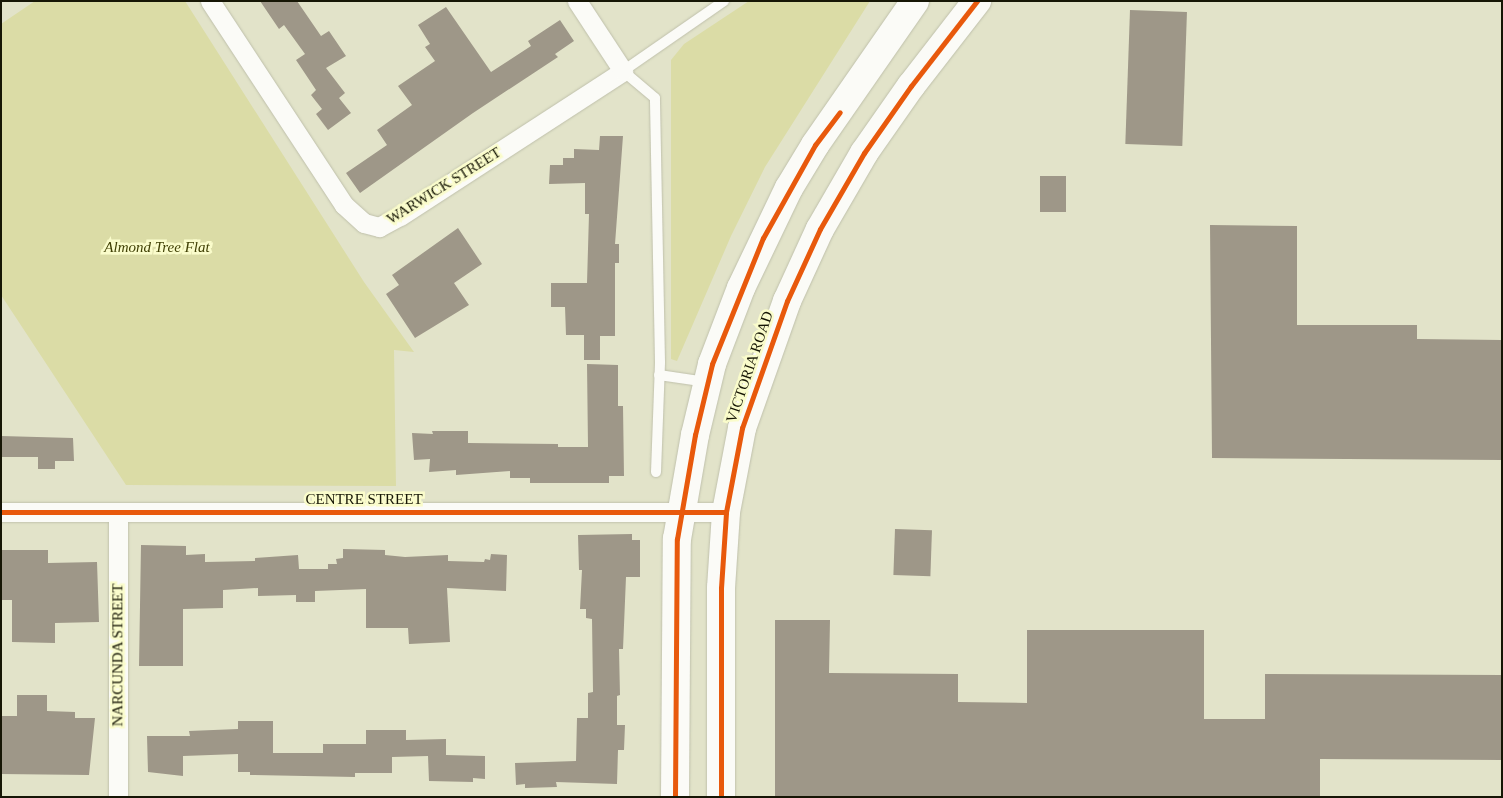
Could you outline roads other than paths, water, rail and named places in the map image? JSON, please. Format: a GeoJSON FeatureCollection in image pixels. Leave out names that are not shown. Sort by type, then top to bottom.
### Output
{"type":"FeatureCollection","features":[{"type":"Feature","properties":{"kind":"highway"},"geometry":{"type":"LineString","coordinates":[[674,797],[675,606],[681,511],[708,382],[741,288],[789,188],[815,145],[915,1]]}},
{"type":"Feature","properties":{"kind":"highway","name":"VICTORIA ROAD"},"geometry":{"type":"LineString","coordinates":[[721,797],[719,667],[726,512],[742,428],[786,301],[820,229],[864,153],[911,86],[977,1]]}},
{"type":"Feature","properties":{"kind":"street","name":"WARWICK STREET"},"geometry":{"type":"LineString","coordinates":[[210,1],[344,205],[364,223],[379,227],[400,216],[623,71]]}},
{"type":"Feature","properties":{"kind":"street"},"geometry":{"type":"LineString","coordinates":[[577,1],[623,71]]}},
{"type":"Feature","properties":{"kind":"street","name":"CENTRE STREET"},"geometry":{"type":"LineString","coordinates":[[1,512],[726,512]]}},
{"type":"Feature","properties":{"kind":"street","name":"NARCUNDA STREET"},"geometry":{"type":"LineString","coordinates":[[118,513],[118,797]]}},
{"type":"Feature","properties":{"kind":"lane"},"geometry":{"type":"LineString","coordinates":[[656,472],[659,376],[655,98],[623,71],[724,1]]}},
{"type":"Feature","properties":{"kind":"lane"},"geometry":{"type":"LineString","coordinates":[[659,376],[708,382]]}},
{"type":"Feature","properties":{"kind":"park label","name":"Almond Tree Flat"},"geometry":{"type":"Point","coordinates":[157,248]}}]}
